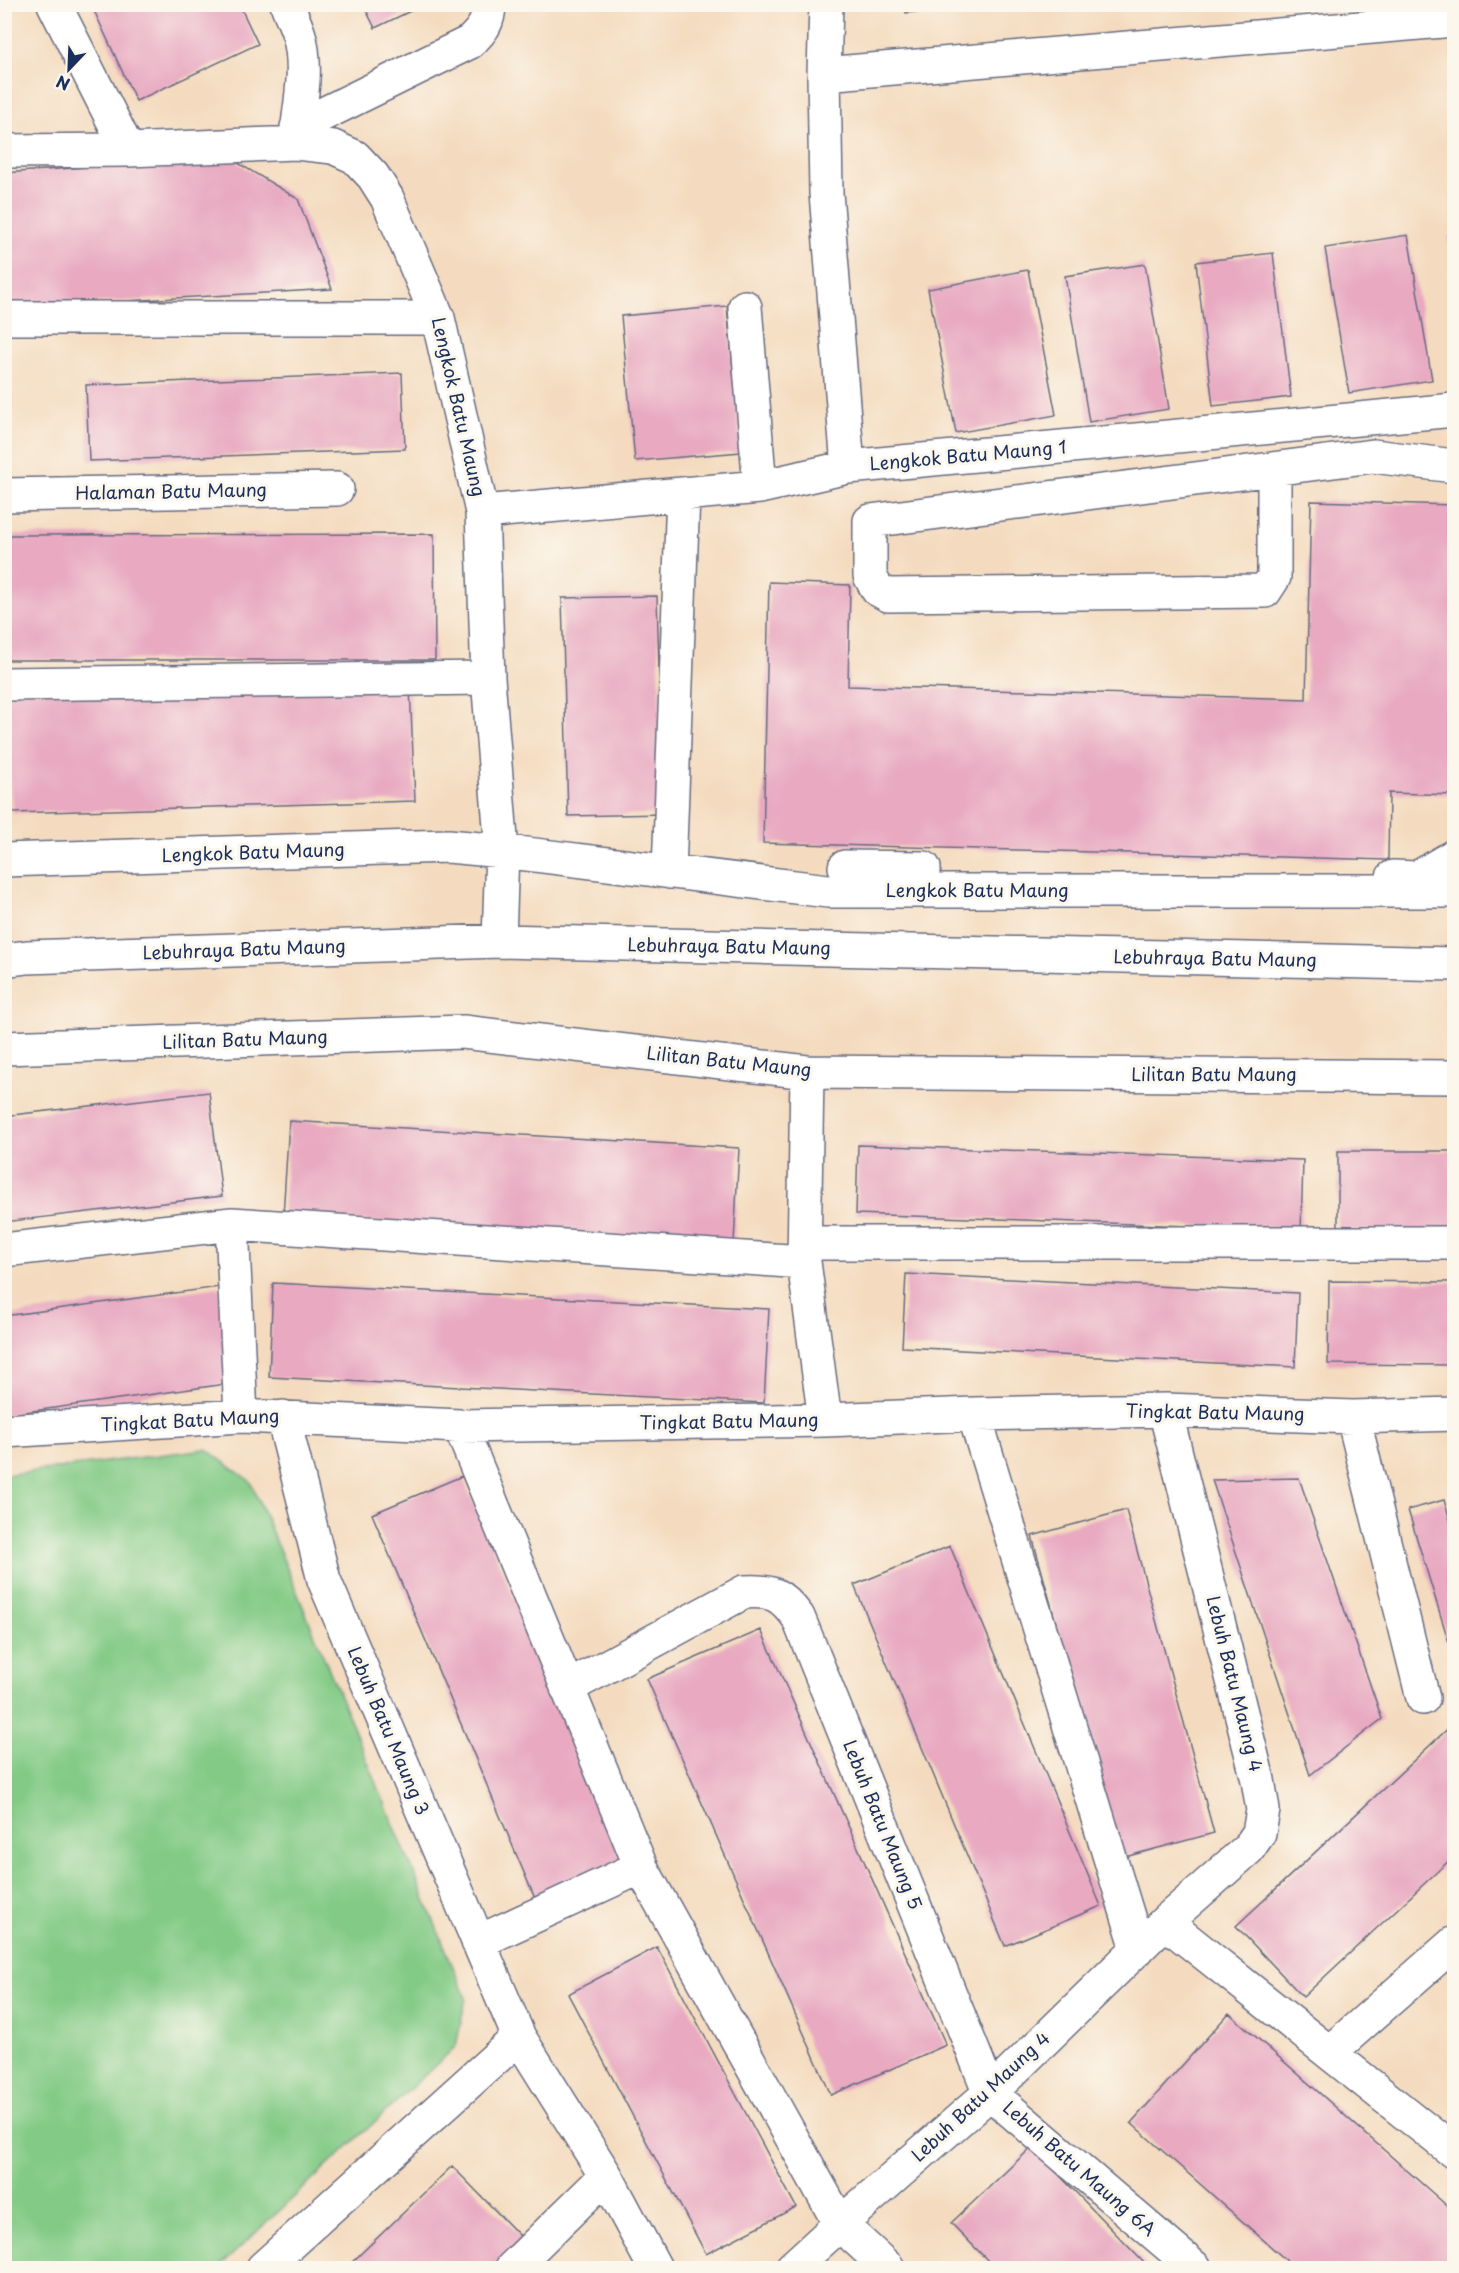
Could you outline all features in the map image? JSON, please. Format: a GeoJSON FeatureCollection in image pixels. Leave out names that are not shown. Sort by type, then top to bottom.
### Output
{"type":"FeatureCollection","features":[{"type":"Feature","properties":{"kind":"street"},"geometry":{"type":"LineString","coordinates":[[54,4],[128,150]]}},
{"type":"Feature","properties":{"kind":"street"},"geometry":{"type":"LineString","coordinates":[[287,4],[299,36],[303,64],[302,95],[296,135]]}},
{"type":"Feature","properties":{"kind":"street"},"geometry":{"type":"LineString","coordinates":[[296,135],[470,42],[481,32],[489,17],[489,4]]}},
{"type":"Feature","properties":{"kind":"street"},"geometry":{"type":"LineString","coordinates":[[826,4],[824,74],[826,193],[848,467]]}},
{"type":"Feature","properties":{"kind":"street"},"geometry":{"type":"LineString","coordinates":[[824,74],[1455,20]]}},
{"type":"Feature","properties":{"kind":"street","name":"Lengkok Batu Maung"},"geometry":{"type":"LineString","coordinates":[[4,151],[128,150],[296,135],[355,157],[373,176],[387,198],[438,318],[482,512],[488,678],[502,851],[499,941]]}},
{"type":"Feature","properties":{"kind":"street"},"geometry":{"type":"LineString","coordinates":[[745,307],[760,487]]}},
{"type":"Feature","properties":{"kind":"street"},"geometry":{"type":"LineString","coordinates":[[4,318],[438,318]]}},
{"type":"Feature","properties":{"kind":"street","name":"Lengkok Batu Maung 1"},"geometry":{"type":"LineString","coordinates":[[482,512],[760,487],[848,467],[1455,410]]}},
{"type":"Feature","properties":{"kind":"street"},"geometry":{"type":"LineString","coordinates":[[1274,469],[1274,578],[1264,591],[888,595],[877,589],[870,576],[870,520],[1372,456],[1455,466]]}},
{"type":"Feature","properties":{"kind":"street","name":"Halaman Batu Maung"},"geometry":{"type":"LineString","coordinates":[[4,495],[337,489]]}},
{"type":"Feature","properties":{"kind":"street"},"geometry":{"type":"LineString","coordinates":[[669,872],[684,494]]}},
{"type":"Feature","properties":{"kind":"street"},"geometry":{"type":"LineString","coordinates":[[4,684],[488,678]]}},
{"type":"Feature","properties":{"kind":"street","name":"Lengkok Batu Maung"},"geometry":{"type":"LineString","coordinates":[[4,860],[448,846],[828,891],[1455,891]]}},
{"type":"Feature","properties":{"kind":"street"},"geometry":{"type":"LineString","coordinates":[[845,867],[1417,878],[1455,856]]}},
{"type":"Feature","properties":{"kind":"street","name":"Lebuhraya Batu Maung"},"geometry":{"type":"LineString","coordinates":[[4,960],[499,941],[1455,964]]}},
{"type":"Feature","properties":{"kind":"street","name":"Lilitan Batu Maung"},"geometry":{"type":"LineString","coordinates":[[4,1048],[462,1032],[807,1072],[1455,1077]]}},
{"type":"Feature","properties":{"kind":"street"},"geometry":{"type":"LineString","coordinates":[[807,1072],[804,1252],[825,1420]]}},
{"type":"Feature","properties":{"kind":"street"},"geometry":{"type":"LineString","coordinates":[[232,1224],[242,1416]]}},
{"type":"Feature","properties":{"kind":"street"},"geometry":{"type":"LineString","coordinates":[[4,1250],[232,1224],[804,1252],[1455,1243]]}},
{"type":"Feature","properties":{"kind":"street","name":"Tingkat Batu Maung"},"geometry":{"type":"LineString","coordinates":[[4,1431],[242,1416],[283,1416],[460,1426],[825,1420],[1165,1410],[1353,1417],[1455,1414]]}},
{"type":"Feature","properties":{"kind":"street","name":"Lebuh Batu Maung 4"},"geometry":{"type":"LineString","coordinates":[[792,2268],[990,2093],[1165,1922],[1248,1849],[1260,1833],[1263,1810],[1258,1780],[1165,1410]]}},
{"type":"Feature","properties":{"kind":"street"},"geometry":{"type":"LineString","coordinates":[[974,1414],[1138,1948]]}},
{"type":"Feature","properties":{"kind":"street","name":"Lebuh Batu Maung 3"},"geometry":{"type":"LineString","coordinates":[[283,1416],[324,1580],[519,2037],[606,2176],[655,2268]]}},
{"type":"Feature","properties":{"kind":"street"},"geometry":{"type":"LineString","coordinates":[[1353,1417],[1423,1698]]}},
{"type":"Feature","properties":{"kind":"street"},"geometry":{"type":"LineString","coordinates":[[460,1426],[641,1867],[840,2224],[888,2268]]}},
{"type":"Feature","properties":{"kind":"street","name":"Lebuh Batu Maung 5"},"geometry":{"type":"LineString","coordinates":[[567,1688],[744,1592],[765,1590],[785,1599],[798,1617],[990,2093]]}},
{"type":"Feature","properties":{"kind":"street"},"geometry":{"type":"LineString","coordinates":[[478,1942],[641,1867]]}},
{"type":"Feature","properties":{"kind":"street"},"geometry":{"type":"LineString","coordinates":[[1165,1922],[1455,2152]]}},
{"type":"Feature","properties":{"kind":"street"},"geometry":{"type":"LineString","coordinates":[[1330,2052],[1455,1944]]}},
{"type":"Feature","properties":{"kind":"street"},"geometry":{"type":"LineString","coordinates":[[263,2268],[519,2037]]}},
{"type":"Feature","properties":{"kind":"street","name":"Lebuh Batu Maung 6A"},"geometry":{"type":"LineString","coordinates":[[990,2093],[1195,2268]]}},
{"type":"Feature","properties":{"kind":"street"},"geometry":{"type":"LineString","coordinates":[[512,2268],[606,2176]]}},
{"type":"Feature","properties":{"kind":"green space"},"geometry":{"type":"Polygon","coordinates":[[[206,1449],[251,1482],[466,1998],[456,2046],[218,2268],[5,2268],[5,1475],[206,1449]]]}},
{"type":"Feature","properties":{"kind":"building"},"geometry":{"type":"Polygon","coordinates":[[[91,4],[239,4],[258,44],[136,101],[91,4]]]}},
{"type":"Feature","properties":{"kind":"building"},"geometry":{"type":"Polygon","coordinates":[[[363,4],[425,4],[375,28],[363,4]]]}},
{"type":"Feature","properties":{"kind":"building"},"geometry":{"type":"Polygon","coordinates":[[[905,4],[978,4],[978,6],[906,13],[905,4]]]}},
{"type":"Feature","properties":{"kind":"building"},"geometry":{"type":"Polygon","coordinates":[[[228,157],[298,199],[332,289],[4,308],[4,173],[228,157]]]}},
{"type":"Feature","properties":{"kind":"building"},"geometry":{"type":"Polygon","coordinates":[[[1408,235],[1432,380],[1349,393],[1325,248],[1408,235]]]}},
{"type":"Feature","properties":{"kind":"building"},"geometry":{"type":"Polygon","coordinates":[[[1454,236],[1454,273],[1453,273],[1448,237],[1454,236]]]}},
{"type":"Feature","properties":{"kind":"building"},"geometry":{"type":"Polygon","coordinates":[[[1273,253],[1291,397],[1213,406],[1196,262],[1273,253]]]}},
{"type":"Feature","properties":{"kind":"building"},"geometry":{"type":"Polygon","coordinates":[[[1145,264],[1169,409],[1089,422],[1065,276],[1145,264]]]}},
{"type":"Feature","properties":{"kind":"building"},"geometry":{"type":"Polygon","coordinates":[[[1028,270],[1056,415],[956,433],[928,289],[1028,270]]]}},
{"type":"Feature","properties":{"kind":"building"},"geometry":{"type":"Polygon","coordinates":[[[727,306],[741,452],[635,461],[621,316],[727,306]]]}},
{"type":"Feature","properties":{"kind":"building"},"geometry":{"type":"Polygon","coordinates":[[[402,373],[405,449],[89,461],[86,385],[402,373]]]}},
{"type":"Feature","properties":{"kind":"building"},"geometry":{"type":"Polygon","coordinates":[[[1311,501],[1454,505],[1454,795],[1389,793],[1388,860],[763,843],[769,582],[850,585],[848,686],[1306,699],[1311,501]]]}},
{"type":"Feature","properties":{"kind":"building"},"geometry":{"type":"Polygon","coordinates":[[[434,534],[435,660],[5,660],[5,535],[434,534]]]}},
{"type":"Feature","properties":{"kind":"building"},"geometry":{"type":"Polygon","coordinates":[[[657,596],[663,814],[568,816],[562,598],[657,596]]]}},
{"type":"Feature","properties":{"kind":"building"},"geometry":{"type":"Polygon","coordinates":[[[410,687],[415,801],[13,813],[4,738],[4,701],[13,691],[410,687]]]}},
{"type":"Feature","properties":{"kind":"building"},"geometry":{"type":"Polygon","coordinates":[[[209,1092],[222,1196],[4,1222],[4,1116],[209,1092]]]}},
{"type":"Feature","properties":{"kind":"building"},"geometry":{"type":"Polygon","coordinates":[[[289,1121],[739,1148],[734,1243],[283,1216],[289,1121]]]}},
{"type":"Feature","properties":{"kind":"building"},"geometry":{"type":"Polygon","coordinates":[[[858,1145],[1303,1160],[1301,1230],[856,1214],[858,1145]]]}},
{"type":"Feature","properties":{"kind":"building"},"geometry":{"type":"Polygon","coordinates":[[[1338,1151],[1454,1151],[1454,1230],[1338,1230],[1338,1151]]]}},
{"type":"Feature","properties":{"kind":"building"},"geometry":{"type":"Polygon","coordinates":[[[906,1274],[1298,1293],[1295,1367],[902,1347],[906,1274]]]}},
{"type":"Feature","properties":{"kind":"building"},"geometry":{"type":"Polygon","coordinates":[[[1329,1281],[1454,1282],[1454,1365],[1328,1364],[1329,1281]]]}},
{"type":"Feature","properties":{"kind":"building"},"geometry":{"type":"Polygon","coordinates":[[[273,1283],[769,1309],[764,1403],[269,1377],[273,1283]]]}},
{"type":"Feature","properties":{"kind":"building"},"geometry":{"type":"Polygon","coordinates":[[[219,1287],[233,1383],[4,1415],[4,1316],[219,1287]]]}},
{"type":"Feature","properties":{"kind":"building"},"geometry":{"type":"Polygon","coordinates":[[[462,1476],[627,1864],[536,1901],[372,1514],[462,1476]]]}},
{"type":"Feature","properties":{"kind":"building"},"geometry":{"type":"Polygon","coordinates":[[[1299,1478],[1382,1719],[1310,1775],[1212,1480],[1299,1478]]]}},
{"type":"Feature","properties":{"kind":"building"},"geometry":{"type":"Polygon","coordinates":[[[1444,1500],[1454,1534],[1454,1659],[1408,1510],[1444,1500]]]}},
{"type":"Feature","properties":{"kind":"building"},"geometry":{"type":"Polygon","coordinates":[[[1126,1510],[1214,1833],[1121,1858],[1032,1536],[1126,1510]]]}},
{"type":"Feature","properties":{"kind":"building"},"geometry":{"type":"Polygon","coordinates":[[[950,1546],[1101,1906],[1005,1946],[854,1585],[950,1546]]]}},
{"type":"Feature","properties":{"kind":"building"},"geometry":{"type":"Polygon","coordinates":[[[761,1630],[946,2045],[831,2095],[647,1679],[761,1630]]]}},
{"type":"Feature","properties":{"kind":"building"},"geometry":{"type":"Polygon","coordinates":[[[1454,1723],[1454,1856],[1303,1997],[1236,1926],[1454,1723]]]}},
{"type":"Feature","properties":{"kind":"building"},"geometry":{"type":"Polygon","coordinates":[[[657,1947],[796,2207],[706,2254],[568,1994],[657,1947]]]}},
{"type":"Feature","properties":{"kind":"building"},"geometry":{"type":"Polygon","coordinates":[[[1229,2013],[1454,2212],[1454,2268],[1295,2268],[1131,2123],[1229,2013]]]}},
{"type":"Feature","properties":{"kind":"building"},"geometry":{"type":"Polygon","coordinates":[[[1032,2147],[1149,2268],[995,2268],[951,2223],[1032,2147]]]}},
{"type":"Feature","properties":{"kind":"building"},"geometry":{"type":"Polygon","coordinates":[[[452,2166],[524,2240],[495,2268],[346,2268],[452,2166]]]}}]}
